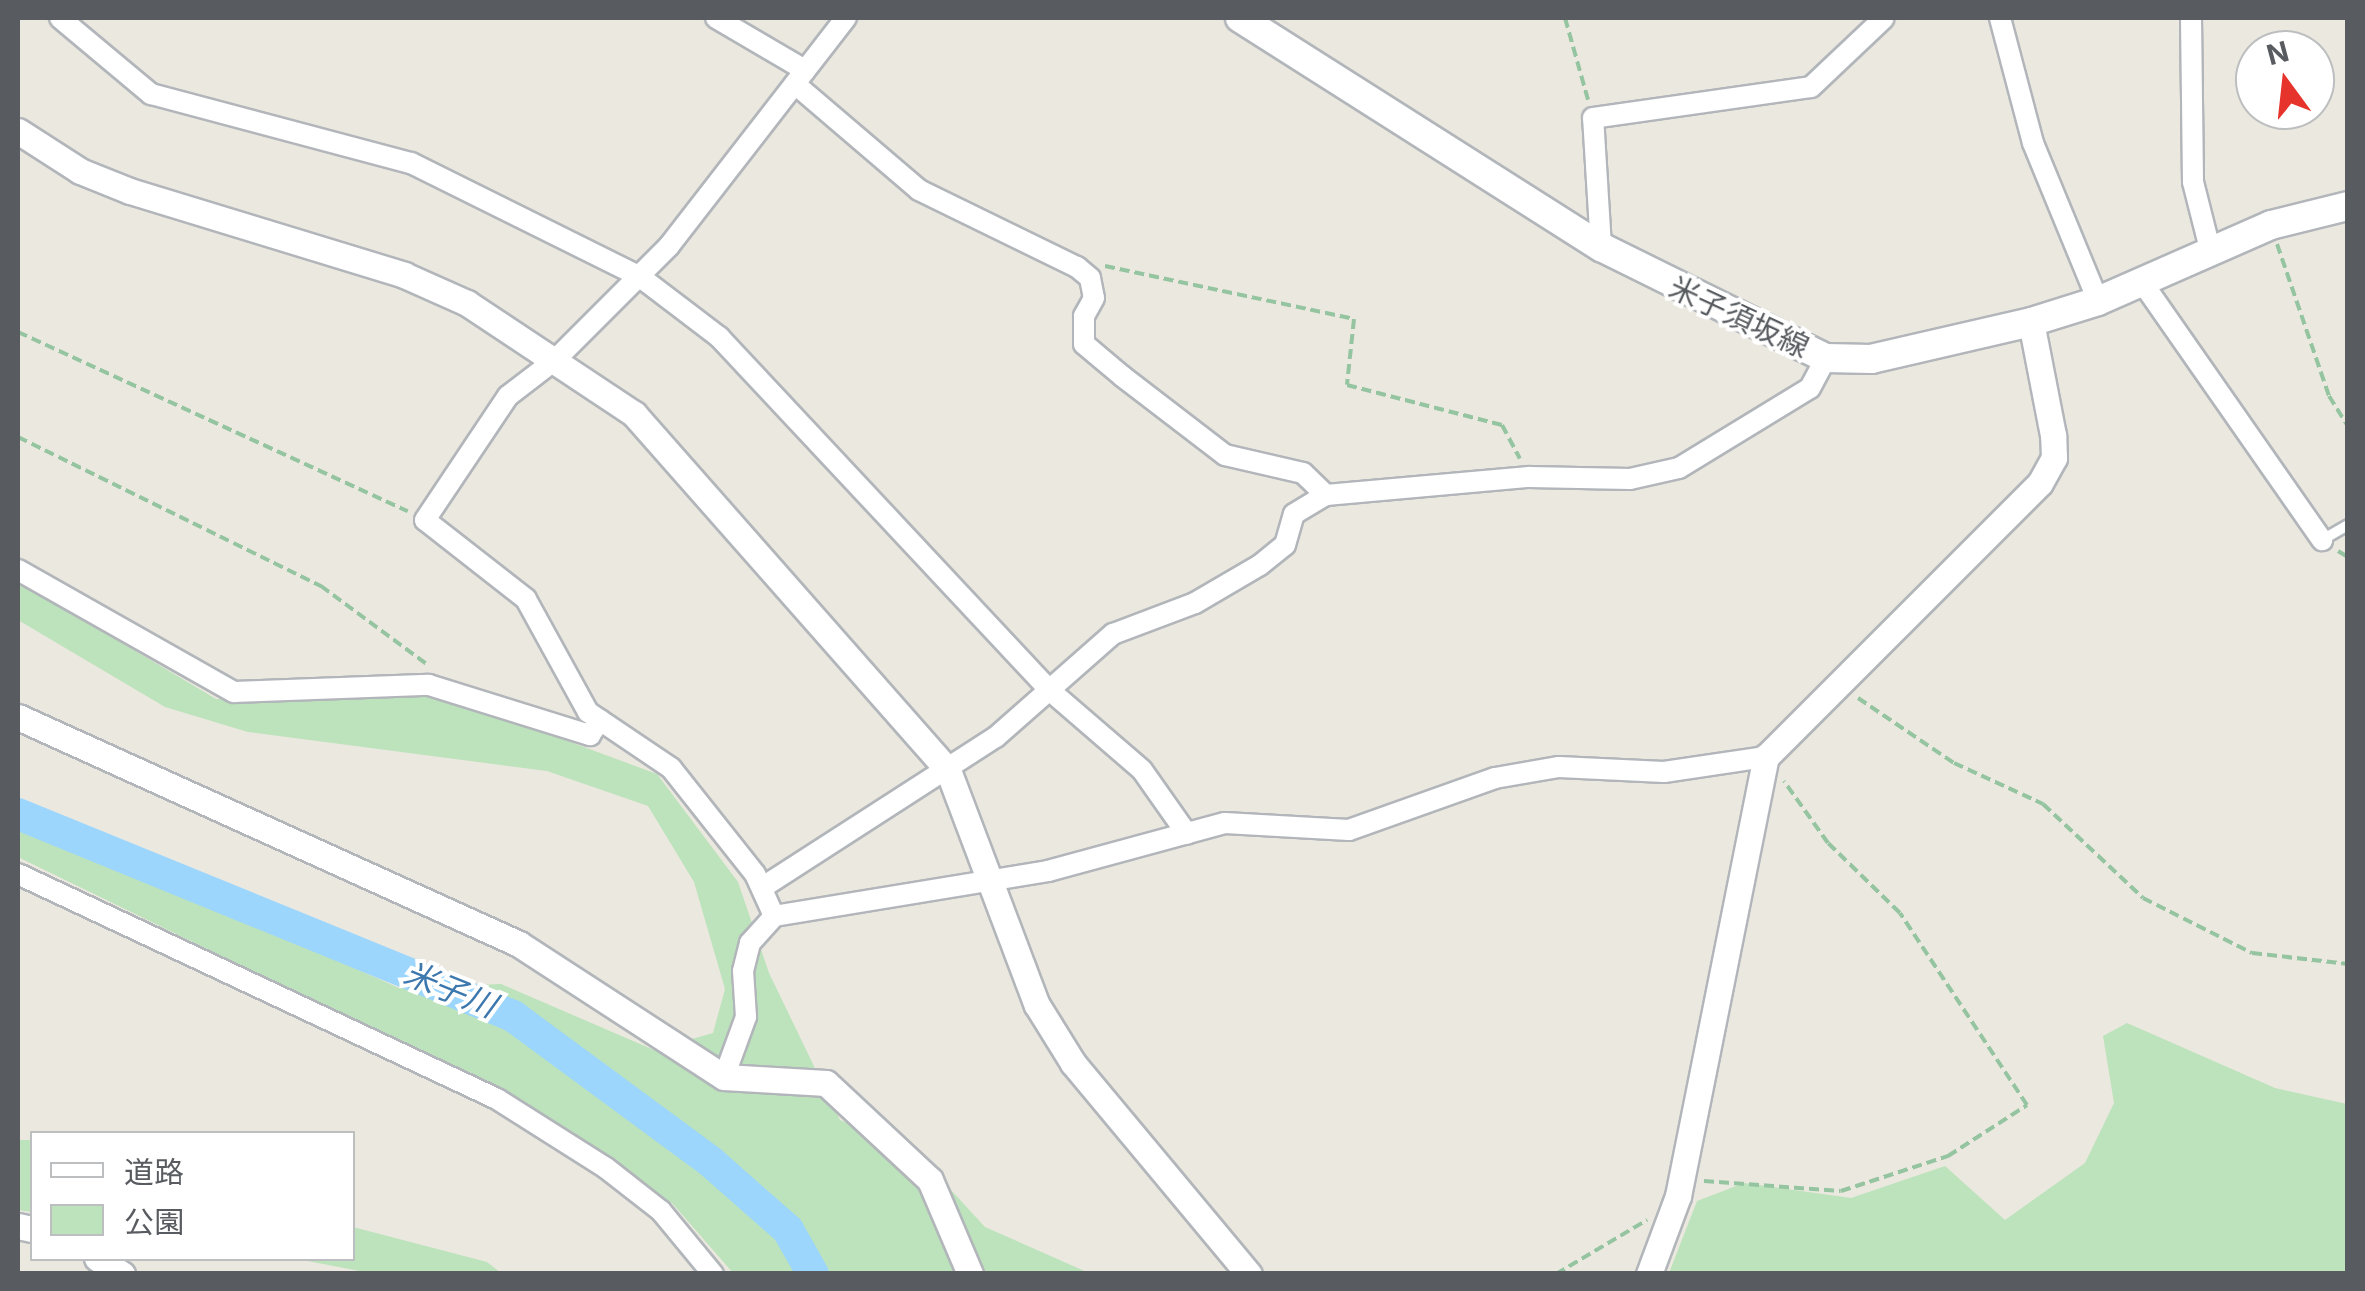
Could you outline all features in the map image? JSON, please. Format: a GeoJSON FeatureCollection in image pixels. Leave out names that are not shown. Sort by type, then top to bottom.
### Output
{"type":"FeatureCollection","features":[{"type":"Feature","properties":{"kind":"main road","name":"米子須坂線"},"geometry":{"type":"LineString","coordinates":[[1240,18],[1601,247],[1826,358],[1871,359],[2031,322],[2098,301],[2271,225],[2348,206]]}},
{"type":"Feature","properties":{"kind":"street"},"geometry":{"type":"LineString","coordinates":[[60,18],[151,94],[412,163],[639,276],[719,338],[1048,688],[1142,770],[1187,834]]}},
{"type":"Feature","properties":{"kind":"street"},"geometry":{"type":"LineString","coordinates":[[716,18],[800,77],[919,190],[1090,278],[1094,298],[1084,316],[1084,344],[1226,455],[1302,472],[1326,495]]}},
{"type":"Feature","properties":{"kind":"street"},"geometry":{"type":"LineString","coordinates":[[774,916],[763,887],[671,768],[588,712],[526,599],[425,520],[508,396],[555,360],[714,194],[846,18]]}},
{"type":"Feature","properties":{"kind":"street"},"geometry":{"type":"LineString","coordinates":[[1601,247],[1593,118],[1810,86],[1884,18]]}},
{"type":"Feature","properties":{"kind":"street"},"geometry":{"type":"LineString","coordinates":[[2000,18],[2034,143],[2098,301]]}},
{"type":"Feature","properties":{"kind":"street"},"geometry":{"type":"LineString","coordinates":[[2191,18],[2193,182],[2210,249]]}},
{"type":"Feature","properties":{"kind":"street"},"geometry":{"type":"LineString","coordinates":[[18,131],[66,163],[130,191],[404,275],[467,303],[634,414],[948,770],[1036,1005],[1074,1063],[1249,1274]]}},
{"type":"Feature","properties":{"kind":"street"},"geometry":{"type":"LineString","coordinates":[[2142,282],[2322,540]]}},
{"type":"Feature","properties":{"kind":"street"},"geometry":{"type":"LineString","coordinates":[[724,1077],[746,1016],[743,970],[750,943],[774,916],[986,878],[1048,872],[1225,823],[1349,830],[1495,778],[1559,767],[1664,772],[1766,757],[2018,510],[2054,458],[2031,322]]}},
{"type":"Feature","properties":{"kind":"street"},"geometry":{"type":"LineString","coordinates":[[763,887],[996,737],[1113,634],[1195,603],[1260,566],[1285,545],[1294,514],[1326,495],[1529,478],[1630,479],[1679,468],[1810,388],[1826,358]]}},
{"type":"Feature","properties":{"kind":"street"},"geometry":{"type":"LineString","coordinates":[[18,570],[234,692],[429,685],[590,735],[600,720]]}},
{"type":"Feature","properties":{"kind":"street"},"geometry":{"type":"LineString","coordinates":[[18,717],[518,944],[724,1077],[826,1084],[930,1180],[970,1274]]}},
{"type":"Feature","properties":{"kind":"street"},"geometry":{"type":"LineString","coordinates":[[1650,1274],[1679,1192],[1766,757]]}},
{"type":"Feature","properties":{"kind":"street"},"geometry":{"type":"LineString","coordinates":[[18,874],[496,1099],[647,1200],[713,1274]]}},
{"type":"Feature","properties":{"kind":"lane"},"geometry":{"type":"LineString","coordinates":[[2322,540],[2348,525]]}},
{"type":"Feature","properties":{"kind":"path"},"geometry":{"type":"LineString","coordinates":[[1565,18],[1593,118]]}},
{"type":"Feature","properties":{"kind":"path"},"geometry":{"type":"LineString","coordinates":[[2271,225],[2329,396],[2348,428]]}},
{"type":"Feature","properties":{"kind":"path"},"geometry":{"type":"LineString","coordinates":[[1090,278],[1106,264],[1354,319],[1347,386],[1502,426],[1529,478]]}},
{"type":"Feature","properties":{"kind":"path"},"geometry":{"type":"LineString","coordinates":[[18,332],[151,388],[425,520]]}},
{"type":"Feature","properties":{"kind":"path"},"geometry":{"type":"LineString","coordinates":[[18,437],[321,586],[426,662],[452,692]]}},
{"type":"Feature","properties":{"kind":"path"},"geometry":{"type":"LineString","coordinates":[[1842,686],[1954,763],[2043,804],[2142,898],[2252,954],[2348,964]]}},
{"type":"Feature","properties":{"kind":"path"},"geometry":{"type":"LineString","coordinates":[[1556,1274],[1679,1192],[1841,1191],[1948,1156],[2027,1105],[1900,913],[1828,843],[1766,757]]}},
{"type":"Feature","properties":{"kind":"green space"},"geometry":{"type":"Polygon","coordinates":[[[18,581],[216,699],[435,692],[657,774],[738,882],[769,973],[840,1120],[917,1153],[985,1227],[1089,1273],[733,1273],[672,1203],[306,997],[18,857],[18,817],[399,988],[501,984],[654,1050],[713,1033],[725,989],[694,882],[648,806],[547,771],[248,732],[165,707],[18,620],[18,581]]]}},
{"type":"Feature","properties":{"kind":"green space"},"geometry":{"type":"Polygon","coordinates":[[[2127,1023],[2275,1088],[2347,1104],[2347,1273],[1669,1273],[1697,1201],[1744,1183],[1851,1198],[1945,1166],[2005,1220],[2085,1163],[2114,1103],[2103,1036],[2127,1023]]]}},
{"type":"Feature","properties":{"kind":"green space"},"geometry":{"type":"Polygon","coordinates":[[[18,1140],[30,1140],[30,1212],[18,1210],[18,1140]]]}},
{"type":"Feature","properties":{"kind":"green space"},"geometry":{"type":"Polygon","coordinates":[[[355,1228],[487,1262],[501,1273],[370,1273],[307,1261],[355,1261],[355,1228]]]}},
{"type":"Feature","properties":{"kind":"waterway","name":"米子川"},"geometry":{"type":"LineString","coordinates":[[18,814],[513,1016],[711,1162],[788,1230],[813,1274]]}}]}
